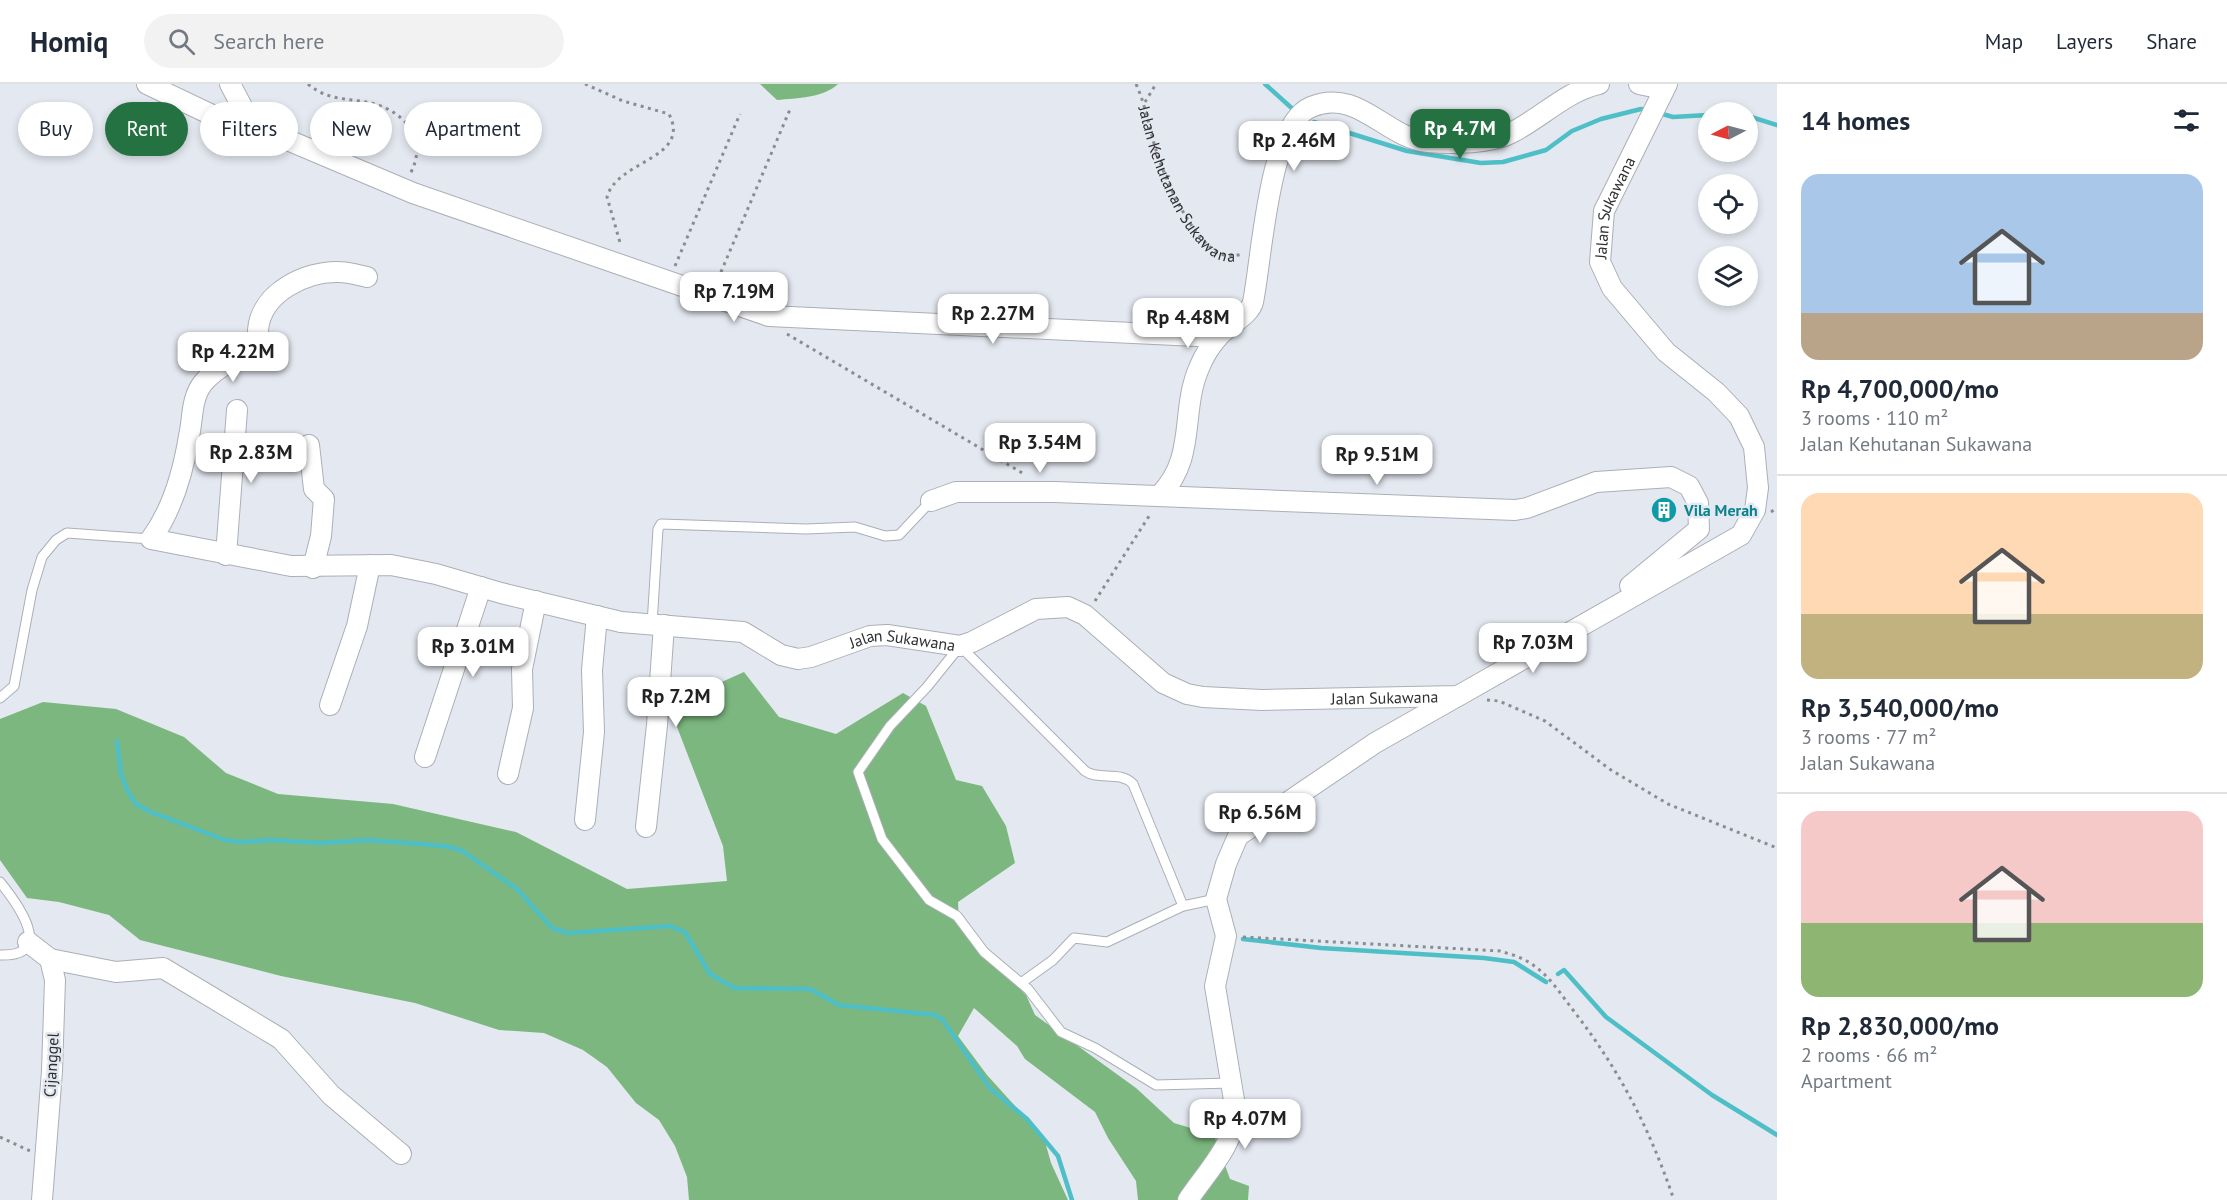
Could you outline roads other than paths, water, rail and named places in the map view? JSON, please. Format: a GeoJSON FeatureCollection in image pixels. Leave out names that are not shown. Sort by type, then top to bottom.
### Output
{"type":"FeatureCollection","features":[{"type":"Feature","properties":{"kind":"street"},"geometry":{"type":"LineString","coordinates":[[147,84],[200,109]]}},
{"type":"Feature","properties":{"kind":"street"},"geometry":{"type":"LineString","coordinates":[[230,84],[240,102]]}},
{"type":"Feature","properties":{"kind":"street","name":"Jalan Kehutanan Sukawana"},"geometry":{"type":"LineString","coordinates":[[1160,495],[1181,468],[1188,416],[1199,368],[1218,337],[1252,306],[1278,154],[1294,121],[1311,107],[1345,102],[1414,139],[1428,142],[1475,142],[1512,133],[1576,92],[1599,84]]}},
{"type":"Feature","properties":{"kind":"street"},"geometry":{"type":"LineString","coordinates":[[1639,84],[1665,87]]}},
{"type":"Feature","properties":{"kind":"street","name":"Jalan Sukawana"},"geometry":{"type":"LineString","coordinates":[[151,539],[226,555],[313,568],[391,565],[436,574],[621,622],[743,632],[781,655],[798,658],[811,657],[870,636],[897,636],[960,645],[972,642],[1036,609],[1068,608],[1085,615],[1163,683],[1187,694],[1262,700],[1458,696],[1741,535],[1755,510],[1758,488],[1754,447],[1739,416],[1716,392],[1666,352],[1612,288],[1600,262],[1604,212],[1665,87]]}},
{"type":"Feature","properties":{"kind":"street"},"geometry":{"type":"LineString","coordinates":[[298,144],[402,189],[626,269],[711,294],[769,316],[1218,337]]}},
{"type":"Feature","properties":{"kind":"street"},"geometry":{"type":"LineString","coordinates":[[151,539],[166,519],[174,500],[189,437],[193,405],[202,384],[237,358],[262,349],[258,331],[263,311],[269,301],[286,287],[318,273],[340,272],[367,277]]}},
{"type":"Feature","properties":{"kind":"street"},"geometry":{"type":"LineString","coordinates":[[226,555],[237,410]]}},
{"type":"Feature","properties":{"kind":"street"},"geometry":{"type":"LineString","coordinates":[[309,445],[314,489],[324,499],[321,536],[313,568]]}},
{"type":"Feature","properties":{"kind":"street"},"geometry":{"type":"LineString","coordinates":[[930,501],[956,492],[1160,495],[1515,510],[1527,508],[1596,482],[1671,477],[1689,486],[1698,503],[1699,529],[1592,618]]}},
{"type":"Feature","properties":{"kind":"street"},"geometry":{"type":"LineString","coordinates":[[330,705],[357,626],[370,565]]}},
{"type":"Feature","properties":{"kind":"street"},"geometry":{"type":"LineString","coordinates":[[425,757],[481,587]]}},
{"type":"Feature","properties":{"kind":"street"},"geometry":{"type":"LineString","coordinates":[[508,774],[523,708],[522,669],[536,601]]}},
{"type":"Feature","properties":{"kind":"street"},"geometry":{"type":"LineString","coordinates":[[585,820],[594,732],[592,670],[597,616]]}},
{"type":"Feature","properties":{"kind":"street"},"geometry":{"type":"LineString","coordinates":[[646,827],[657,725],[658,624]]}},
{"type":"Feature","properties":{"kind":"street"},"geometry":{"type":"LineString","coordinates":[[1188,1200],[1229,1140],[1235,1127],[1236,1112],[1215,986],[1226,936],[1216,899],[1226,864],[1238,836],[1375,743],[1458,696]]}},
{"type":"Feature","properties":{"kind":"street"},"geometry":{"type":"LineString","coordinates":[[28,942],[50,959],[116,972],[163,968],[281,1039],[331,1095],[401,1154]]}},
{"type":"Feature","properties":{"kind":"street","name":"Cijanggel"},"geometry":{"type":"LineString","coordinates":[[42,1200],[55,980],[50,959]]}},
{"type":"Feature","properties":{"kind":"lane"},"geometry":{"type":"LineString","coordinates":[[658,624],[658,529],[661,524],[806,529],[855,527],[892,536],[899,535],[930,501]]}},
{"type":"Feature","properties":{"kind":"lane"},"geometry":{"type":"LineString","coordinates":[[0,698],[14,686],[32,590],[42,557],[56,540],[67,533],[151,539]]}},
{"type":"Feature","properties":{"kind":"lane"},"geometry":{"type":"LineString","coordinates":[[1183,906],[1133,784],[1127,778],[1114,774],[1090,774],[1084,771],[960,645],[927,687],[890,726],[858,772],[882,839],[929,900],[957,916],[984,952],[1021,983],[1060,1032],[1095,1048],[1156,1085],[1231,1083]]}},
{"type":"Feature","properties":{"kind":"lane"},"geometry":{"type":"LineString","coordinates":[[0,882],[21,908],[29,928],[28,942],[17,955],[0,955]]}},
{"type":"Feature","properties":{"kind":"lane"},"geometry":{"type":"LineString","coordinates":[[1021,983],[1053,960],[1074,938],[1107,942],[1183,906],[1216,899]]}},
{"type":"Feature","properties":{"kind":"waterway"},"geometry":{"type":"LineString","coordinates":[[1265,84],[1296,112]]}},
{"type":"Feature","properties":{"kind":"waterway"},"geometry":{"type":"LineString","coordinates":[[1314,122],[1407,151],[1481,163],[1503,162],[1546,150],[1572,131],[1601,119],[1641,109],[1648,110]]}},
{"type":"Feature","properties":{"kind":"waterway"},"geometry":{"type":"LineString","coordinates":[[1659,113],[1673,117],[1698,116]]}},
{"type":"Feature","properties":{"kind":"waterway"},"geometry":{"type":"LineString","coordinates":[[1758,119],[1777,125]]}},
{"type":"Feature","properties":{"kind":"waterway"},"geometry":{"type":"LineString","coordinates":[[117,741],[121,774],[136,804],[225,840],[321,843],[369,840],[445,846],[461,850],[517,889],[552,928],[568,933],[670,926],[685,932],[710,974],[734,988],[810,989],[839,1005],[935,1015],[942,1019],[990,1088],[1027,1119],[1058,1156],[1072,1200]]}},
{"type":"Feature","properties":{"kind":"waterway"},"geometry":{"type":"LineString","coordinates":[[1243,939],[1321,948],[1484,958],[1514,962],[1546,982]]}},
{"type":"Feature","properties":{"kind":"waterway"},"geometry":{"type":"LineString","coordinates":[[1558,974],[1564,970],[1606,1017],[1712,1095],[1777,1135]]}},
{"type":"Feature","properties":{"kind":"place","name":"Vila Merah"},"geometry":{"type":"Point","coordinates":[1664,510]}}]}
